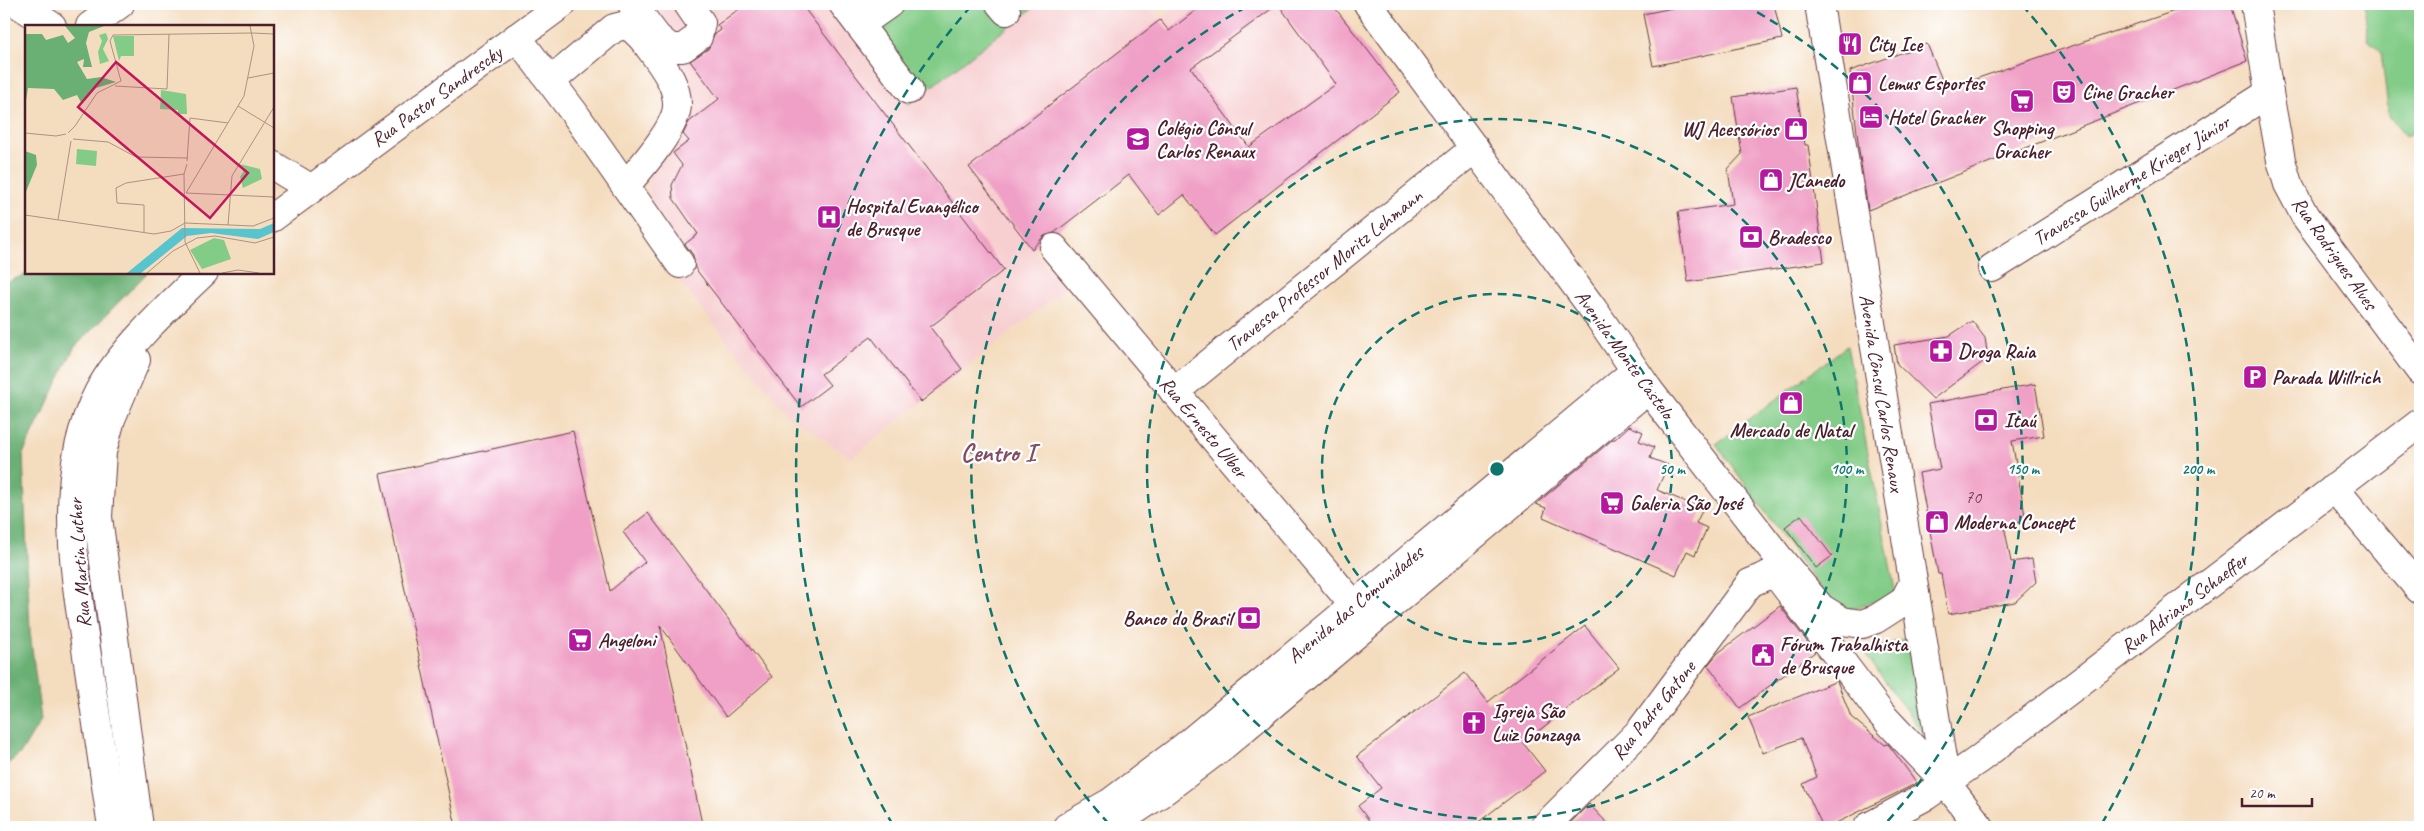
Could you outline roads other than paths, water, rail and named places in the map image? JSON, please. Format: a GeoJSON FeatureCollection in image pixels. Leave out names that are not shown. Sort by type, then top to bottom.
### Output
{"type":"FeatureCollection","features":[{"type":"Feature","properties":{"kind":"main road"},"geometry":{"type":"LineString","coordinates":[[18,4],[50,25]]}},
{"type":"Feature","properties":{"kind":"main road"},"geometry":{"type":"LineString","coordinates":[[91,25],[120,4]]}},
{"type":"Feature","properties":{"kind":"main road","name":"Rua Pastor Sandrescky"},"geometry":{"type":"LineString","coordinates":[[310,188],[562,4]]}},
{"type":"Feature","properties":{"kind":"main road"},"geometry":{"type":"LineString","coordinates":[[632,4],[657,37],[670,48],[683,48],[698,37],[701,23],[688,4]]}},
{"type":"Feature","properties":{"kind":"main road"},"geometry":{"type":"LineString","coordinates":[[843,4],[909,90]]}},
{"type":"Feature","properties":{"kind":"main road"},"geometry":{"type":"LineString","coordinates":[[859,25],[889,4]]}},
{"type":"Feature","properties":{"kind":"main road","name":"Avenida Monte Castelo"},"geometry":{"type":"LineString","coordinates":[[1368,4],[1593,309],[1642,380],[1779,558],[1821,608],[1830,616],[1842,621],[1862,624],[1876,619],[1904,601],[1913,583]]}},
{"type":"Feature","properties":{"kind":"main road","name":"Avenida Cônsul Carlos Renaux"},"geometry":{"type":"LineString","coordinates":[[1819,4],[1946,783]]}},
{"type":"Feature","properties":{"kind":"main road","name":"Rua Rodrigues Alves"},"geometry":{"type":"LineString","coordinates":[[2255,4],[2268,93],[2281,160],[2295,199],[2304,216],[2420,372]]}},
{"type":"Feature","properties":{"kind":"main road"},"geometry":{"type":"LineString","coordinates":[[551,81],[614,28],[626,25],[636,30],[665,68],[674,86],[677,106],[667,130],[651,156],[626,185]]}},
{"type":"Feature","properties":{"kind":"main road"},"geometry":{"type":"LineString","coordinates":[[517,37],[626,185],[680,264]]}},
{"type":"Feature","properties":{"kind":"main road","name":"Travessa Guilherme Krieger Júnior"},"geometry":{"type":"LineString","coordinates":[[1992,268],[2268,93]]}},
{"type":"Feature","properties":{"kind":"main road","name":"Travessa Professor Moritz Lehmann"},"geometry":{"type":"LineString","coordinates":[[1174,392],[1475,148]]}},
{"type":"Feature","properties":{"kind":"main road"},"geometry":{"type":"LineString","coordinates":[[274,165],[310,188],[274,216]]}},
{"type":"Feature","properties":{"kind":"main road","name":"Rua Ernesto Ulber"},"geometry":{"type":"LineString","coordinates":[[1054,248],[1361,614]]}},
{"type":"Feature","properties":{"kind":"main road","name":"Rua Martin Luther"},"geometry":{"type":"LineString","coordinates":[[112,827],[76,585],[72,504],[80,442],[91,408],[100,390],[122,359],[156,320],[202,274]]}},
{"type":"Feature","properties":{"kind":"main road","name":"Rua Martin Luther"},"geometry":{"type":"LineString","coordinates":[[140,827],[103,563],[98,517],[99,479],[102,452],[111,419],[126,378],[156,320]]}},
{"type":"Feature","properties":{"kind":"main road","name":"Avenida das Comunidades"},"geometry":{"type":"LineString","coordinates":[[1110,827],[1155,784],[1190,757],[1642,380]]}},
{"type":"Feature","properties":{"kind":"main road","name":"Rua Adriano Schaeffer"},"geometry":{"type":"LineString","coordinates":[[1868,827],[1946,783],[2420,423]]}},
{"type":"Feature","properties":{"kind":"main road","name":"Rua Padre Gatone"},"geometry":{"type":"LineString","coordinates":[[1544,827],[1640,731],[1750,583],[1758,569],[1758,557],[1749,541],[1711,490],[1698,454]]}},
{"type":"Feature","properties":{"kind":"main road"},"geometry":{"type":"LineString","coordinates":[[2334,488],[2419,589]]}},
{"type":"Feature","properties":{"kind":"main road"},"geometry":{"type":"LineString","coordinates":[[1750,583],[1768,575],[1779,578],[1881,714],[1946,783],[1980,827]]}},
{"type":"Feature","properties":{"kind":"main road","name":"Avenida das Comunidades"},"geometry":{"type":"LineString","coordinates":[[1070,827],[1111,802],[1155,784]]}},
{"type":"Feature","properties":{"kind":"place","name":"City Ice"},"geometry":{"type":"Point","coordinates":[1850,44]}},
{"type":"Feature","properties":{"kind":"place","name":"Lemus Esportes"},"geometry":{"type":"Point","coordinates":[1860,83]}},
{"type":"Feature","properties":{"kind":"place","name":"Cine Gracher"},"geometry":{"type":"Point","coordinates":[2064,92]}},
{"type":"Feature","properties":{"kind":"place","name":"Shopping Gracher"},"geometry":{"type":"Point","coordinates":[2022,101]}},
{"type":"Feature","properties":{"kind":"place","name":"Hotel Gracher"},"geometry":{"type":"Point","coordinates":[1871,117]}},
{"type":"Feature","properties":{"kind":"place","name":"WJ Acessórios"},"geometry":{"type":"Point","coordinates":[1796,129]}},
{"type":"Feature","properties":{"kind":"place","name":"Colégio Cônsul Carlos Renaux"},"geometry":{"type":"Point","coordinates":[1138,139]}},
{"type":"Feature","properties":{"kind":"place","name":"JCanedo"},"geometry":{"type":"Point","coordinates":[1771,180]}},
{"type":"Feature","properties":{"kind":"place","name":"Hospital Evangélico de Brusque"},"geometry":{"type":"Point","coordinates":[829,217]}},
{"type":"Feature","properties":{"kind":"place","name":"Bradesco"},"geometry":{"type":"Point","coordinates":[1751,237]}},
{"type":"Feature","properties":{"kind":"place","name":"Droga Raia"},"geometry":{"type":"Point","coordinates":[1941,351]}},
{"type":"Feature","properties":{"kind":"place","name":"Parada Willrich"},"geometry":{"type":"Point","coordinates":[2255,377]}},
{"type":"Feature","properties":{"kind":"place","name":"Mercado de Natal"},"geometry":{"type":"Point","coordinates":[1791,403]}},
{"type":"Feature","properties":{"kind":"place","name":"Itaú"},"geometry":{"type":"Point","coordinates":[1986,420]}},
{"type":"Feature","properties":{"kind":"place","name":"Galeria São José"},"geometry":{"type":"Point","coordinates":[1612,503]}},
{"type":"Feature","properties":{"kind":"place","name":"Moderna Concept"},"geometry":{"type":"Point","coordinates":[1937,522]}},
{"type":"Feature","properties":{"kind":"place","name":"Banco do Brasil"},"geometry":{"type":"Point","coordinates":[1249,618]}},
{"type":"Feature","properties":{"kind":"place","name":"Angeloni"},"geometry":{"type":"Point","coordinates":[580,640]}},
{"type":"Feature","properties":{"kind":"place","name":"Fórum Trabalhista de Brusque"},"geometry":{"type":"Point","coordinates":[1763,655]}},
{"type":"Feature","properties":{"kind":"place","name":"Igreja São Luiz Gonzaga"},"geometry":{"type":"Point","coordinates":[1474,723]}},
{"type":"Feature","properties":{"kind":"district","name":"Centro I"},"geometry":{"type":"Point","coordinates":[998,452]}}]}
